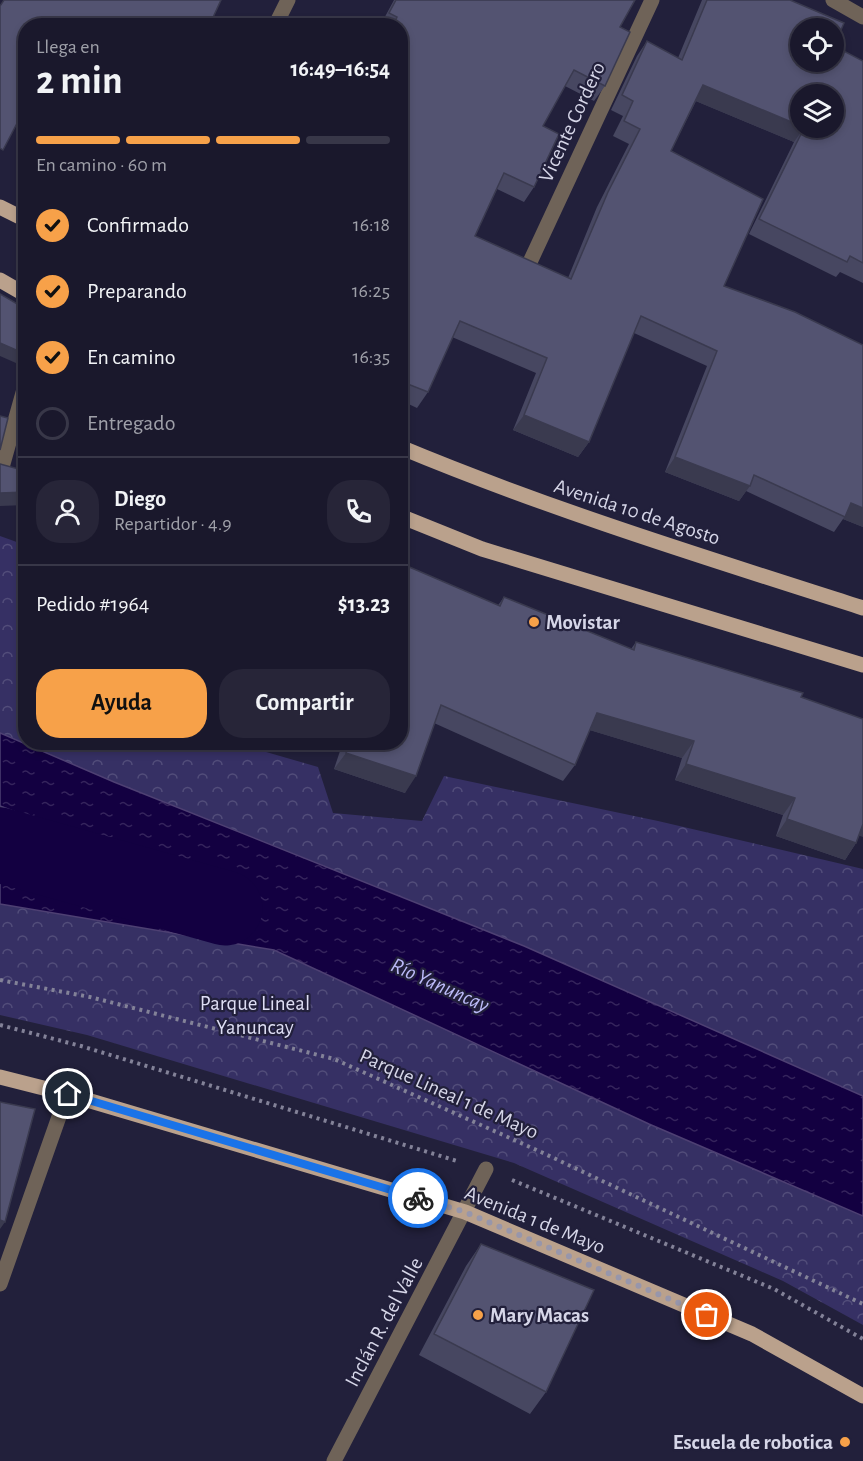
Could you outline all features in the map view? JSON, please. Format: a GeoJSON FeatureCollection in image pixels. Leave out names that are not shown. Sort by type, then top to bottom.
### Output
{"type":"FeatureCollection","features":[{"type":"Feature","properties":{"kind":"main road"},"geometry":{"type":"LineString","coordinates":[[0,207],[18,216]]}},
{"type":"Feature","properties":{"kind":"main road"},"geometry":{"type":"LineString","coordinates":[[0,280],[18,290]]}},
{"type":"Feature","properties":{"kind":"main road","name":"Avenida 10 de Agosto"},"geometry":{"type":"LineString","coordinates":[[408,450],[580,517],[863,608]]}},
{"type":"Feature","properties":{"kind":"main road"},"geometry":{"type":"LineString","coordinates":[[408,519],[482,549],[863,665]]}},
{"type":"Feature","properties":{"kind":"main road","name":"Avenida 1 de Mayo"},"geometry":{"type":"LineString","coordinates":[[0,1077],[68,1094],[465,1212],[752,1334],[863,1396]]}},
{"type":"Feature","properties":{"kind":"street"},"geometry":{"type":"LineString","coordinates":[[279,18],[288,0]]}},
{"type":"Feature","properties":{"kind":"street","name":"Vicente Cordero"},"geometry":{"type":"LineString","coordinates":[[530,262],[652,0]]}},
{"type":"Feature","properties":{"kind":"street"},"geometry":{"type":"LineString","coordinates":[[833,0],[863,17]]}},
{"type":"Feature","properties":{"kind":"street"},"geometry":{"type":"LineString","coordinates":[[1,471],[18,410]]}},
{"type":"Feature","properties":{"kind":"street"},"geometry":{"type":"LineString","coordinates":[[0,1284],[68,1094]]}},
{"type":"Feature","properties":{"kind":"street","name":"Inclán R. del Valle"},"geometry":{"type":"LineString","coordinates":[[334,1461],[486,1170]]}},
{"type":"Feature","properties":{"kind":"path","name":"Parque Lineal 1 de Mayo"},"geometry":{"type":"LineString","coordinates":[[0,980],[90,997],[334,1059],[552,1156],[863,1304]]}},
{"type":"Feature","properties":{"kind":"path"},"geometry":{"type":"LineString","coordinates":[[0,1025],[81,1046],[486,1170],[774,1289],[863,1339]]}},
{"type":"Feature","properties":{"kind":"green space"},"geometry":{"type":"Polygon","coordinates":[[[0,536],[18,542],[18,741],[0,733],[0,536]]]}},
{"type":"Feature","properties":{"kind":"green space"},"geometry":{"type":"Polygon","coordinates":[[[40,750],[259,750],[318,767],[333,813],[422,821],[444,776],[658,821],[863,869],[863,1096],[524,946],[40,750]]]}},
{"type":"Feature","properties":{"kind":"green space","name":"Parque Lineal Yanuncay"},"geometry":{"type":"Polygon","coordinates":[[[0,904],[274,950],[649,1124],[863,1216],[863,1325],[783,1281],[514,1163],[87,1035],[0,1015],[0,904]]]}},
{"type":"Feature","properties":{"kind":"water"},"geometry":{"type":"Polygon","coordinates":[[[0,733],[18,741],[18,750],[40,750],[524,946],[863,1096],[863,1216],[649,1124],[274,950],[0,904],[0,880],[71,885],[146,878],[152,868],[138,859],[0,806],[0,733]]]}},
{"type":"Feature","properties":{"kind":"building"},"geometry":{"type":"Polygon","coordinates":[[[4,0],[221,0],[213,18],[18,18],[18,121],[3,150],[0,148],[0,6],[4,0]]]}},
{"type":"Feature","properties":{"kind":"building"},"geometry":{"type":"Polygon","coordinates":[[[396,0],[635,0],[620,27],[630,32],[605,86],[574,70],[543,126],[559,134],[534,187],[504,173],[475,236],[571,279],[608,192],[640,129],[624,121],[633,101],[622,95],[647,41],[682,60],[707,0],[790,0],[832,18],[790,18],[790,72],[844,72],[844,51],[863,61],[863,263],[850,256],[847,262],[759,219],[799,138],[844,138],[844,84],[790,84],[790,121],[703,85],[671,151],[763,199],[724,286],[795,312],[863,345],[863,508],[851,503],[845,517],[754,475],[750,486],[675,457],[717,351],[641,316],[589,442],[524,415],[547,358],[460,321],[428,392],[408,384],[408,18],[397,18],[389,13],[396,0]]]}},
{"type":"Feature","properties":{"kind":"building"},"geometry":{"type":"Polygon","coordinates":[[[0,294],[18,304],[18,351],[0,343],[0,294]]]}},
{"type":"Feature","properties":{"kind":"building"},"geometry":{"type":"Polygon","coordinates":[[[0,416],[8,418],[0,450],[0,416]]]}},
{"type":"Feature","properties":{"kind":"building"},"geometry":{"type":"Polygon","coordinates":[[[0,464],[18,469],[18,492],[0,493],[0,464]]]}},
{"type":"Feature","properties":{"kind":"building"},"geometry":{"type":"Polygon","coordinates":[[[408,566],[500,606],[504,597],[634,650],[636,642],[803,693],[801,697],[863,719],[863,824],[856,843],[787,819],[795,798],[686,764],[694,741],[597,713],[575,765],[441,705],[416,776],[346,753],[347,750],[408,750],[408,566]]]}},
{"type":"Feature","properties":{"kind":"building"},"geometry":{"type":"Polygon","coordinates":[[[0,1102],[35,1109],[5,1222],[0,1220],[0,1102]]]}},
{"type":"Feature","properties":{"kind":"building"},"geometry":{"type":"Polygon","coordinates":[[[481,1244],[594,1290],[546,1392],[434,1334],[481,1244]]]}},
{"type":"Feature","properties":{"kind":"waterway","name":"Río Yanuncay"},"geometry":{"type":"LineString","coordinates":[[0,845],[225,908]]}},
{"type":"Feature","properties":{"kind":"way so far"},"geometry":{"type":"LineString","coordinates":[[418,1198],[465,1212],[707,1315]]}},
{"type":"Feature","properties":{"kind":"place","name":"Movistar"},"geometry":{"type":"Point","coordinates":[534,622]}},
{"type":"Feature","properties":{"kind":"place","name":"Mary Macas"},"geometry":{"type":"Point","coordinates":[478,1315]}},
{"type":"Feature","properties":{"kind":"place","name":"Escuela de robotica"},"geometry":{"type":"Point","coordinates":[845,1442]}},
{"type":"Feature","properties":{"kind":"route"},"geometry":{"type":"LineString","coordinates":[[68,1094],[418,1198]]}}]}
